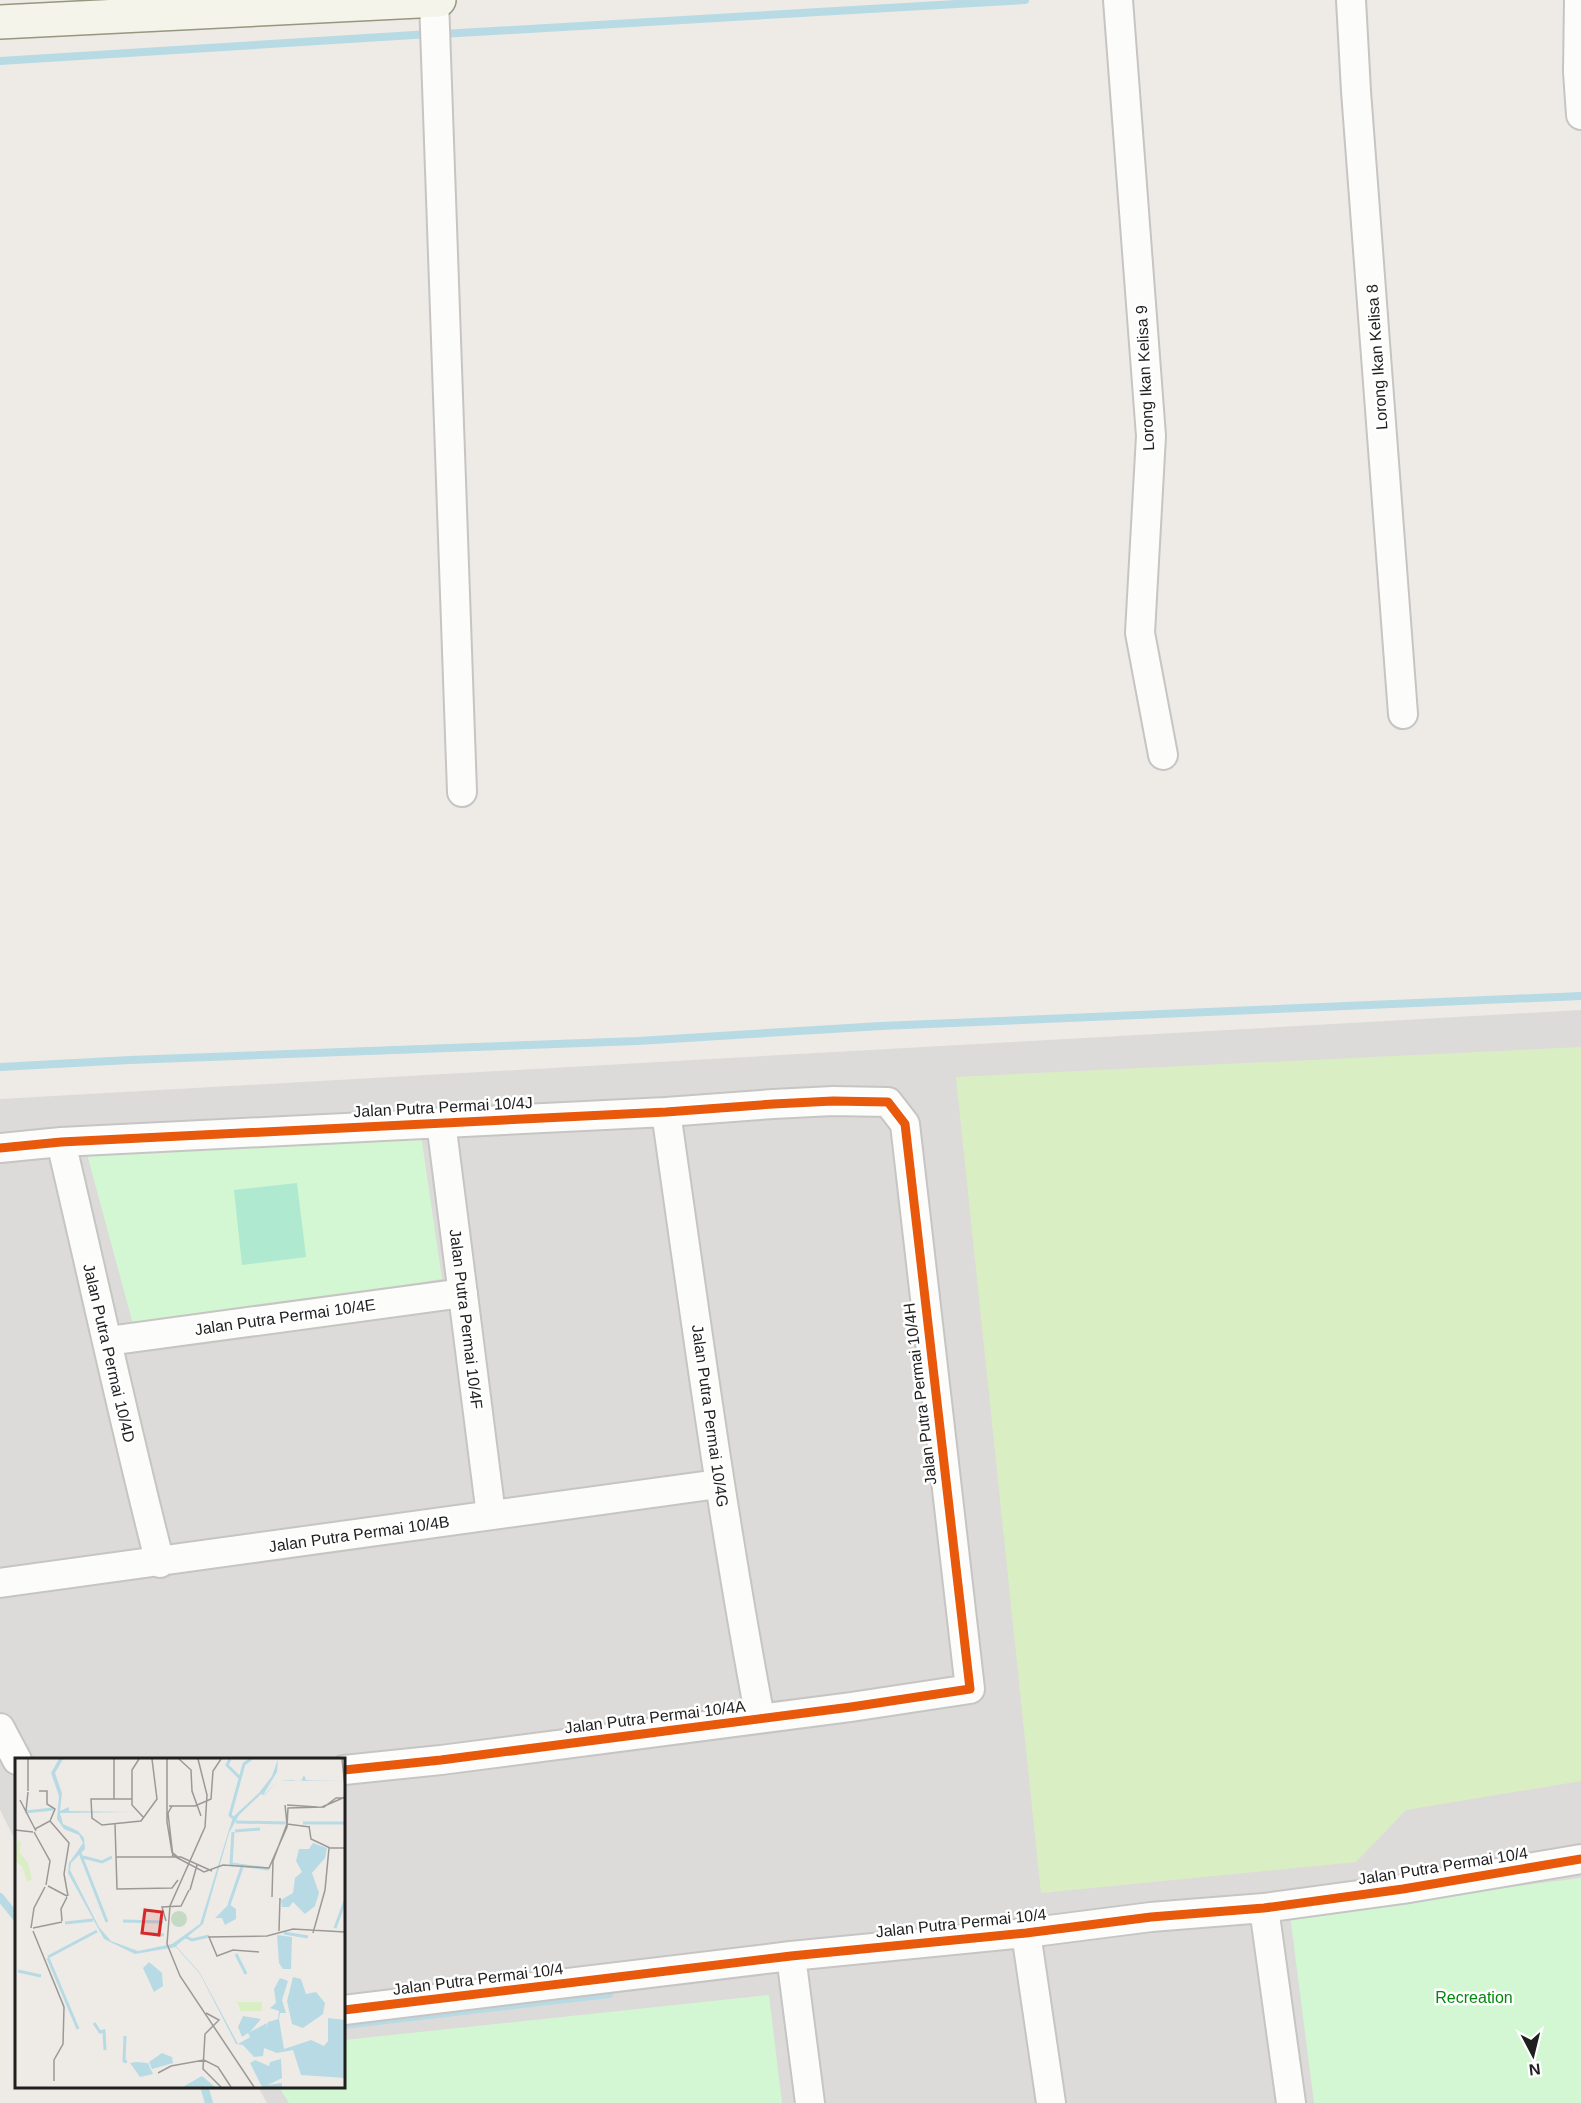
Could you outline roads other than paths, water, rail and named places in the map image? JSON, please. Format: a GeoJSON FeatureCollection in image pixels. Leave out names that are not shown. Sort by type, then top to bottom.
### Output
{"type":"FeatureCollection","features":[{"type":"Feature","properties":{"kind":"street","name":"Lorong Ikan Kelisa 8"},"geometry":{"type":"LineString","coordinates":[[1351,0],[1403,714]]}},
{"type":"Feature","properties":{"kind":"street"},"geometry":{"type":"LineString","coordinates":[[1579,0],[1578,72],[1581,115]]}},
{"type":"Feature","properties":{"kind":"street"},"geometry":{"type":"LineString","coordinates":[[0,22],[436,5],[435,47],[462,792]]}},
{"type":"Feature","properties":{"kind":"street","name":"Lorong Ikan Kelisa 9"},"geometry":{"type":"LineString","coordinates":[[1119,10],[1150,436],[1140,633],[1163,755]]}},
{"type":"Feature","properties":{"kind":"street","name":"Jalan Putra Permai 10/4J"},"geometry":{"type":"LineString","coordinates":[[0,1148],[61,1142],[666,1112],[773,1104],[833,1101],[888,1102]]}},
{"type":"Feature","properties":{"kind":"street","name":"Jalan Putra Permai 10/4H"},"geometry":{"type":"LineString","coordinates":[[888,1102],[905,1124],[970,1689]]}},
{"type":"Feature","properties":{"kind":"street","name":"Jalan Putra Permai 10/4G"},"geometry":{"type":"LineString","coordinates":[[666,1112],[718,1484],[760,1718]]}},
{"type":"Feature","properties":{"kind":"street","name":"Jalan Putra Permai 10/4F"},"geometry":{"type":"LineString","coordinates":[[441,1122],[491,1515]]}},
{"type":"Feature","properties":{"kind":"street","name":"Jalan Putra Permai 10/4D"},"geometry":{"type":"LineString","coordinates":[[61,1142],[130,1445],[160,1563]]}},
{"type":"Feature","properties":{"kind":"street","name":"Jalan Putra Permai 10/4E"},"geometry":{"type":"LineString","coordinates":[[108,1341],[463,1293]]}},
{"type":"Feature","properties":{"kind":"street","name":"Jalan Putra Permai 10/4B"},"geometry":{"type":"LineString","coordinates":[[0,1583],[160,1563],[718,1484]]}},
{"type":"Feature","properties":{"kind":"street","name":"Jalan Putra Permai 10/4A"},"geometry":{"type":"LineString","coordinates":[[345,1770],[441,1760],[851,1707],[970,1689]]}},
{"type":"Feature","properties":{"kind":"street"},"geometry":{"type":"LineString","coordinates":[[0,1728],[16,1758]]}},
{"type":"Feature","properties":{"kind":"street","name":"Jalan Putra Permai 10/4"},"geometry":{"type":"LineString","coordinates":[[345,2010],[916,1942],[1026,1933],[1151,1917],[1264,1908],[1403,1889],[1581,1859]]}},
{"type":"Feature","properties":{"kind":"street"},"geometry":{"type":"LineString","coordinates":[[1264,1908],[1291,2103]]}},
{"type":"Feature","properties":{"kind":"street"},"geometry":{"type":"LineString","coordinates":[[1026,1933],[1051,2103]]}},
{"type":"Feature","properties":{"kind":"street"},"geometry":{"type":"LineString","coordinates":[[791,1956],[810,2103]]}},
{"type":"Feature","properties":{"kind":"waterway"},"geometry":{"type":"LineString","coordinates":[[442,34],[1025,0]]}},
{"type":"Feature","properties":{"kind":"waterway"},"geometry":{"type":"LineString","coordinates":[[0,61],[430,34]]}},
{"type":"Feature","properties":{"kind":"waterway"},"geometry":{"type":"LineString","coordinates":[[0,1067],[638,1041],[881,1026],[1581,996]]}},
{"type":"Feature","properties":{"kind":"waterway"},"geometry":{"type":"LineString","coordinates":[[0,1897],[15,1916]]}},
{"type":"Feature","properties":{"kind":"waterway"},"geometry":{"type":"LineString","coordinates":[[345,2025],[609,1994]]}},
{"type":"Feature","properties":{"kind":"waterway"},"geometry":{"type":"LineString","coordinates":[[205,2088],[209,2103]]}},
{"type":"Feature","properties":{"kind":"park label","name":"Recreation"},"geometry":{"type":"Point","coordinates":[1474,1997]}}]}
